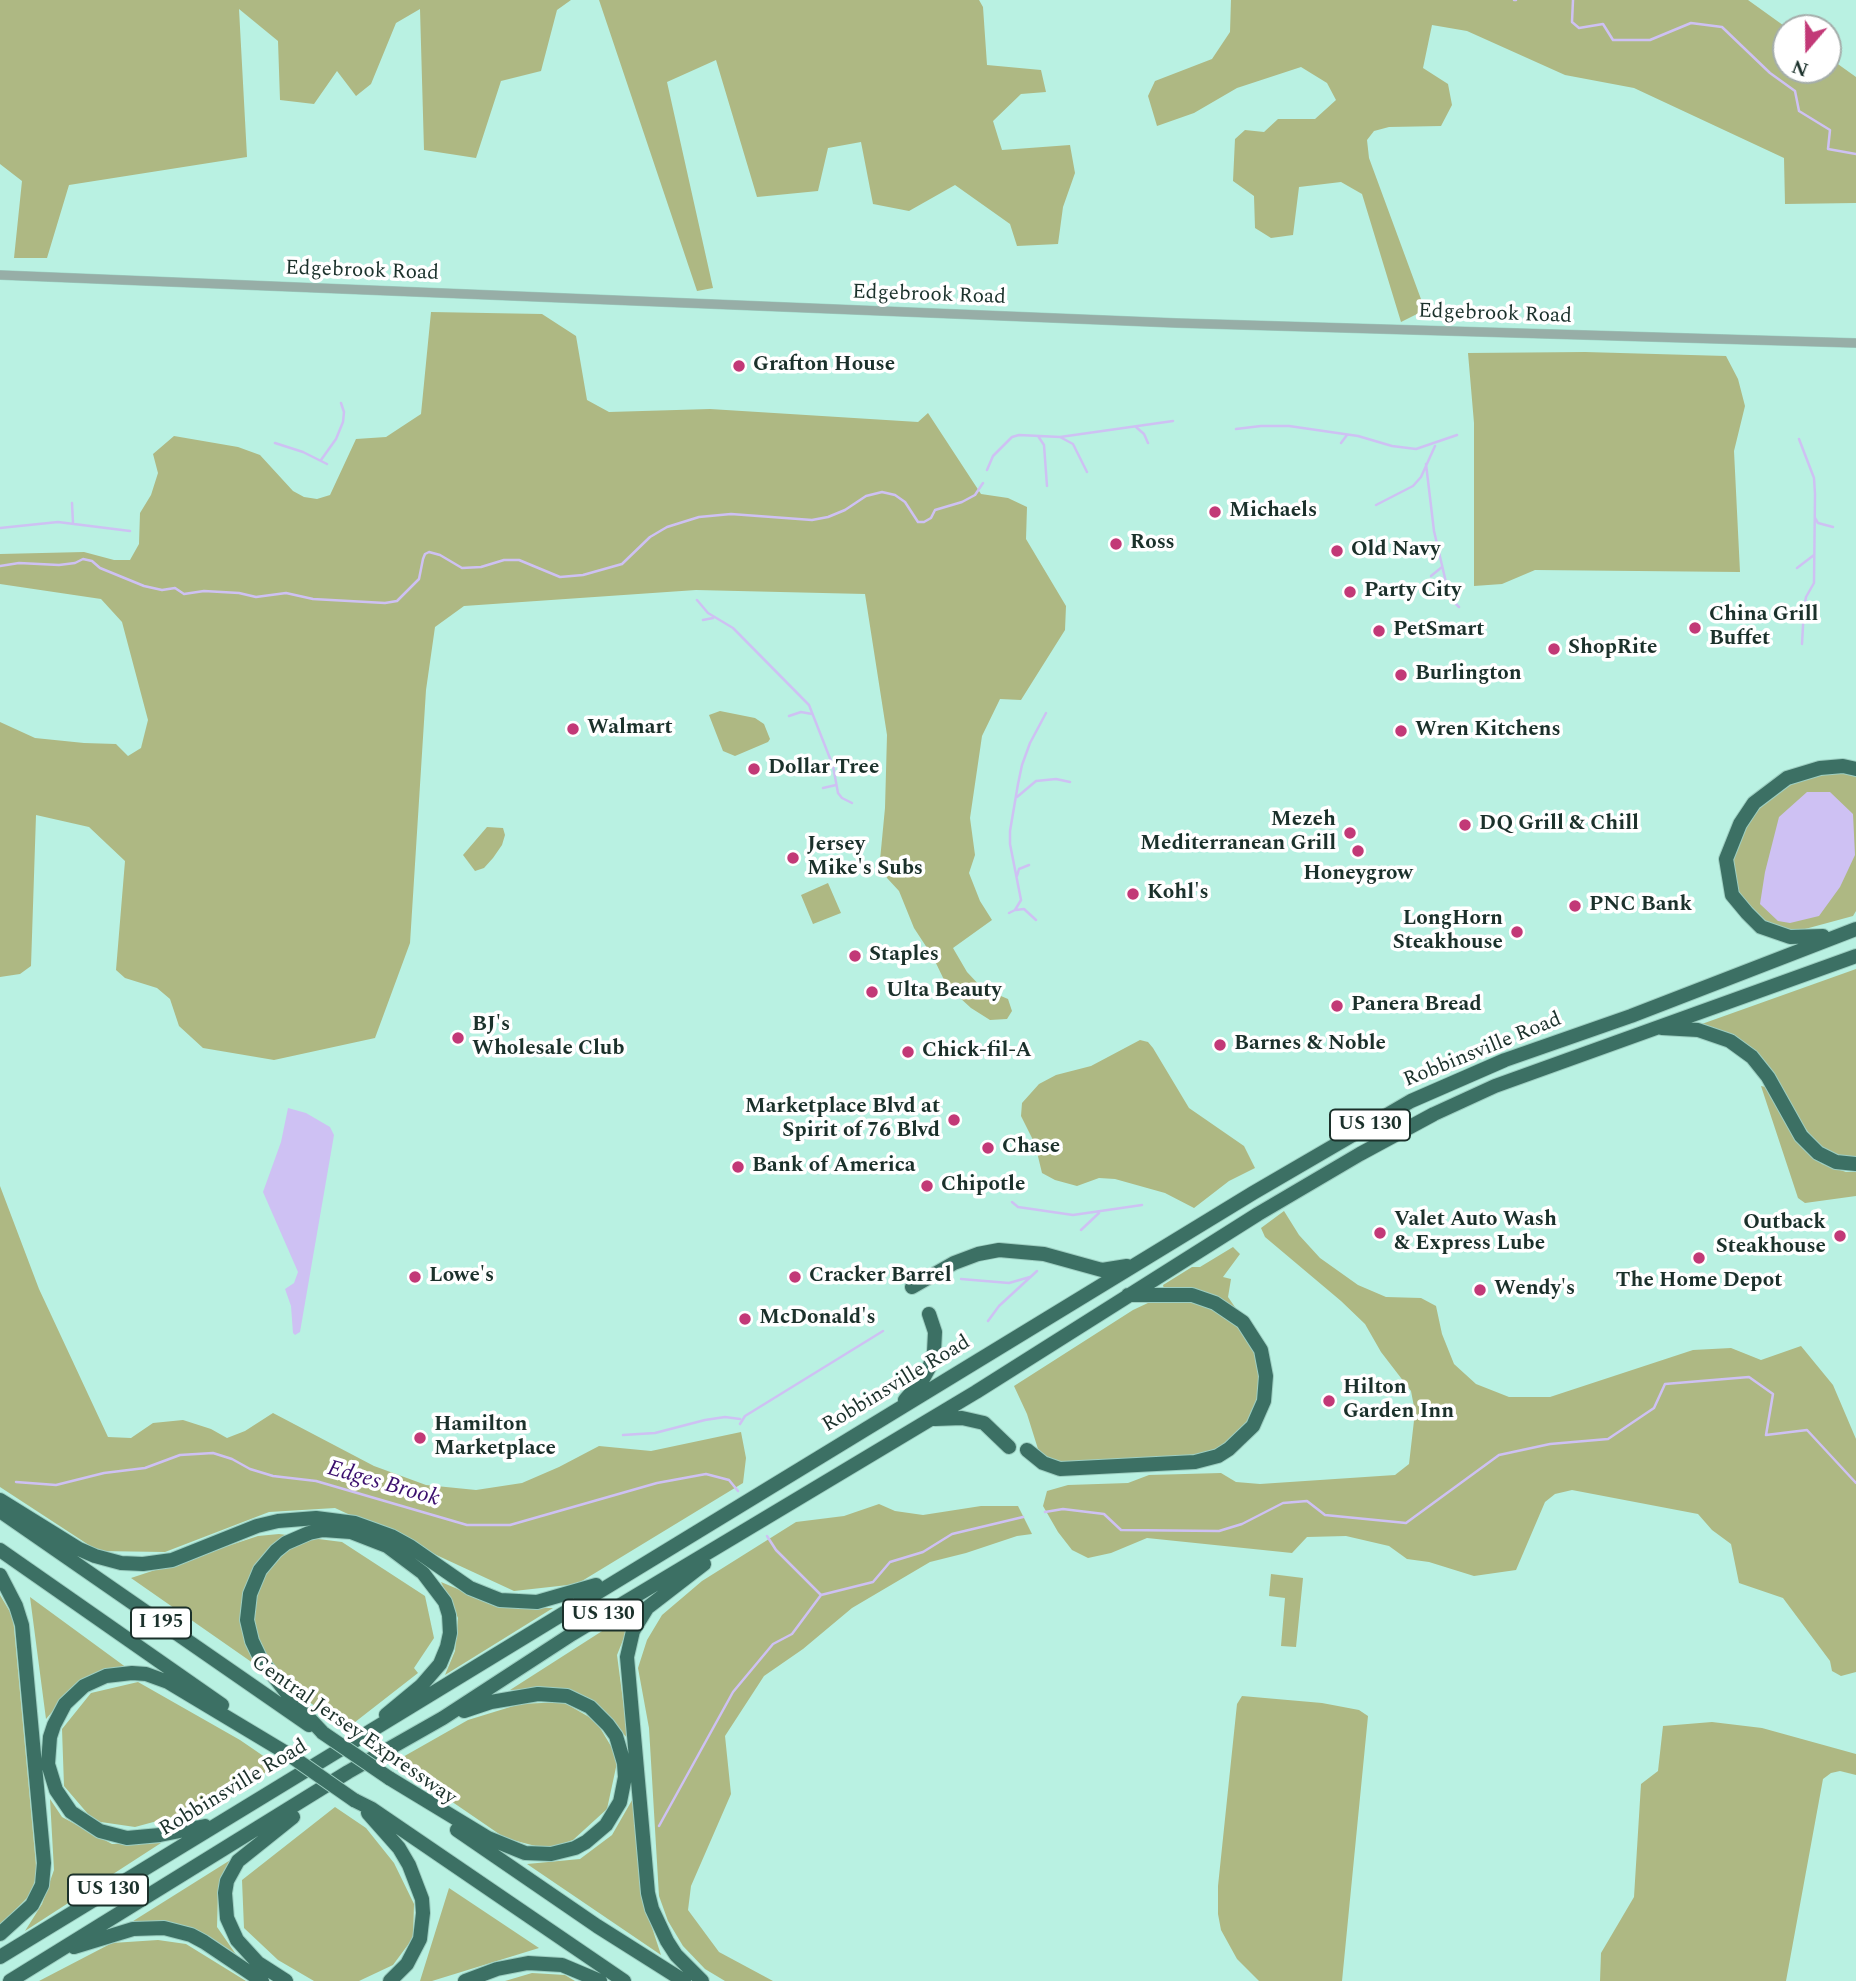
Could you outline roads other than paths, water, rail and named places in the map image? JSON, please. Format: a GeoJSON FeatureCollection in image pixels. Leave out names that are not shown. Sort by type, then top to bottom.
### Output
{"type":"FeatureCollection","features":[{"type":"Feature","properties":{"kind":"highway"},"geometry":{"type":"LineString","coordinates":[[1852,931],[1808,938],[1790,937],[1761,927],[1732,894],[1726,859],[1735,833],[1755,803],[1779,784],[1803,772],[1820,768],[1843,766],[1856,769]]}},
{"type":"Feature","properties":{"kind":"highway","name":"Robbinsville Road"},"geometry":{"type":"LineString","coordinates":[[0,1957],[1253,1193],[1411,1101],[1504,1060],[1644,1011],[1852,931]]}},
{"type":"Feature","properties":{"kind":"highway","name":"Robbinsville Road"},"geometry":{"type":"LineString","coordinates":[[10,1981],[443,1718],[572,1634],[930,1419],[1258,1214],[1434,1114],[1495,1086],[1647,1029],[1856,956]]}},
{"type":"Feature","properties":{"kind":"highway"},"geometry":{"type":"LineString","coordinates":[[1647,1029],[1670,1027],[1698,1030],[1730,1041],[1752,1057],[1768,1077],[1801,1136],[1818,1153],[1836,1162],[1856,1164]]}},
{"type":"Feature","properties":{"kind":"highway"},"geometry":{"type":"LineString","coordinates":[[912,1287],[954,1263],[999,1250],[1044,1254],[1102,1270],[1138,1263]]}},
{"type":"Feature","properties":{"kind":"highway"},"geometry":{"type":"LineString","coordinates":[[1027,1450],[1043,1463],[1060,1469],[1195,1462],[1229,1450],[1253,1426],[1264,1401],[1266,1376],[1261,1350],[1243,1322],[1215,1303],[1192,1295],[1128,1295]]}},
{"type":"Feature","properties":{"kind":"highway"},"geometry":{"type":"LineString","coordinates":[[894,1412],[929,1368],[934,1352],[935,1332],[929,1314]]}},
{"type":"Feature","properties":{"kind":"highway"},"geometry":{"type":"LineString","coordinates":[[930,1419],[975,1419],[992,1429],[1009,1447]]}},
{"type":"Feature","properties":{"kind":"highway"},"geometry":{"type":"LineString","coordinates":[[0,1500],[79,1549],[108,1561],[127,1564],[172,1560],[257,1526],[278,1521],[316,1518],[355,1523],[391,1536],[470,1588],[500,1600],[537,1602],[624,1576]]}},
{"type":"Feature","properties":{"kind":"highway","name":"Central Jersey Expressway"},"geometry":{"type":"LineString","coordinates":[[0,1511],[302,1721],[389,1778],[568,1906],[684,1981]]}},
{"type":"Feature","properties":{"kind":"highway"},"geometry":{"type":"LineString","coordinates":[[702,1981],[682,1962],[667,1941],[652,1909],[648,1893],[628,1669],[629,1645],[639,1619],[656,1599],[767,1517]]}},
{"type":"Feature","properties":{"kind":"highway"},"geometry":{"type":"LineString","coordinates":[[323,1733],[293,1701],[261,1660],[252,1641],[247,1611],[256,1577],[276,1551],[286,1543],[309,1533],[336,1530],[351,1532],[387,1546],[416,1566],[441,1594],[450,1622],[448,1643],[436,1670],[361,1737]]}},
{"type":"Feature","properties":{"kind":"highway","name":"I 195"},"geometry":{"type":"LineString","coordinates":[[0,1550],[354,1800],[372,1809],[624,1981]]}},
{"type":"Feature","properties":{"kind":"highway"},"geometry":{"type":"LineString","coordinates":[[0,1575],[16,1606],[22,1625],[44,1863],[41,1885],[32,1905],[0,1934]]}},
{"type":"Feature","properties":{"kind":"highway"},"geometry":{"type":"LineString","coordinates":[[217,1823],[160,1835],[127,1838],[100,1831],[80,1819],[62,1801],[51,1778],[48,1764],[50,1737],[65,1704],[84,1686],[106,1676],[132,1673],[146,1675],[168,1682],[288,1754]]}},
{"type":"Feature","properties":{"kind":"highway"},"geometry":{"type":"LineString","coordinates":[[389,1778],[488,1838],[525,1853],[551,1854],[575,1848],[597,1834],[614,1813],[625,1777],[621,1749],[600,1715],[579,1700],[555,1694],[520,1696],[491,1702],[443,1718]]}},
{"type":"Feature","properties":{"kind":"highway"},"geometry":{"type":"LineString","coordinates":[[286,1981],[258,1962],[237,1940],[225,1906],[227,1881],[248,1851],[309,1806],[327,1787]]}},
{"type":"Feature","properties":{"kind":"highway"},"geometry":{"type":"LineString","coordinates":[[354,1800],[399,1848],[422,1899],[423,1926],[420,1939],[408,1964],[390,1981]]}},
{"type":"Feature","properties":{"kind":"highway"},"geometry":{"type":"LineString","coordinates":[[59,1951],[133,1929],[164,1928],[191,1935],[204,1942],[262,1981]]}},
{"type":"Feature","properties":{"kind":"highway"},"geometry":{"type":"LineString","coordinates":[[465,1981],[497,1969],[528,1963],[562,1965],[600,1981]]}},
{"type":"Feature","properties":{"kind":"street","name":"Edgebrook Road"},"geometry":{"type":"LineString","coordinates":[[0,275],[1177,324],[1854,343]]}},
{"type":"Feature","properties":{"kind":"waterway"},"geometry":{"type":"LineString","coordinates":[[1573,0],[1572,22],[1579,28],[1603,24],[1613,40],[1650,40],[1691,23],[1722,27],[1770,73],[1795,91],[1799,111],[1830,130],[1828,149],[1856,154]]}},
{"type":"Feature","properties":{"kind":"waterway"},"geometry":{"type":"LineString","coordinates":[[321,460],[336,439],[343,422],[341,403]]}},
{"type":"Feature","properties":{"kind":"waterway"},"geometry":{"type":"LineString","coordinates":[[987,470],[993,456],[1012,437],[1019,435],[1060,437],[1173,421]]}},
{"type":"Feature","properties":{"kind":"waterway"},"geometry":{"type":"LineString","coordinates":[[1236,429],[1289,426],[1358,436],[1392,446],[1416,449],[1457,435]]}},
{"type":"Feature","properties":{"kind":"waterway"},"geometry":{"type":"LineString","coordinates":[[1136,427],[1144,434],[1148,443]]}},
{"type":"Feature","properties":{"kind":"waterway"},"geometry":{"type":"LineString","coordinates":[[1341,443],[1347,435]]}},
{"type":"Feature","properties":{"kind":"waterway"},"geometry":{"type":"LineString","coordinates":[[1038,436],[1044,445],[1047,486]]}},
{"type":"Feature","properties":{"kind":"waterway"},"geometry":{"type":"LineString","coordinates":[[1060,437],[1073,444],[1087,472]]}},
{"type":"Feature","properties":{"kind":"waterway"},"geometry":{"type":"LineString","coordinates":[[1799,439],[1814,478],[1815,494],[1814,583],[1806,597],[1802,644]]}},
{"type":"Feature","properties":{"kind":"waterway"},"geometry":{"type":"LineString","coordinates":[[275,443],[303,452],[327,464]]}},
{"type":"Feature","properties":{"kind":"waterway"},"geometry":{"type":"LineString","coordinates":[[1376,505],[1413,486],[1421,477],[1435,446]]}},
{"type":"Feature","properties":{"kind":"waterway"},"geometry":{"type":"LineString","coordinates":[[1426,464],[1434,531],[1450,598],[1459,607]]}},
{"type":"Feature","properties":{"kind":"waterway"},"geometry":{"type":"LineString","coordinates":[[0,566],[19,563],[59,565],[83,559],[144,586],[162,590],[175,588],[184,594],[204,591],[256,597],[286,593],[313,599],[385,603],[397,601],[419,579],[423,559],[429,552],[462,568],[519,560],[560,577],[583,575],[622,564],[650,537],[667,527],[699,517],[731,514],[812,520],[828,517],[866,496],[882,492],[895,495],[905,502],[918,522],[924,522],[931,518],[935,510],[975,495],[983,483]]}},
{"type":"Feature","properties":{"kind":"waterway"},"geometry":{"type":"LineString","coordinates":[[72,503],[73,523]]}},
{"type":"Feature","properties":{"kind":"waterway"},"geometry":{"type":"LineString","coordinates":[[1815,518],[1818,523],[1833,527]]}},
{"type":"Feature","properties":{"kind":"waterway"},"geometry":{"type":"LineString","coordinates":[[0,528],[58,522],[130,531]]}},
{"type":"Feature","properties":{"kind":"waterway"},"geometry":{"type":"LineString","coordinates":[[1797,568],[1814,555]]}},
{"type":"Feature","properties":{"kind":"waterway"},"geometry":{"type":"LineString","coordinates":[[1431,576],[1442,567]]}},
{"type":"Feature","properties":{"kind":"waterway"},"geometry":{"type":"LineString","coordinates":[[697,600],[708,613],[733,628],[809,705],[833,766],[838,793],[852,803]]}},
{"type":"Feature","properties":{"kind":"waterway"},"geometry":{"type":"LineString","coordinates":[[703,620],[713,618]]}},
{"type":"Feature","properties":{"kind":"waterway"},"geometry":{"type":"LineString","coordinates":[[789,716],[801,712],[812,714]]}},
{"type":"Feature","properties":{"kind":"waterway"},"geometry":{"type":"LineString","coordinates":[[1009,913],[1015,910],[1021,900],[1010,844],[1018,784],[1030,743],[1046,713]]}},
{"type":"Feature","properties":{"kind":"waterway"},"geometry":{"type":"LineString","coordinates":[[1017,797],[1036,781],[1056,779],[1070,782]]}},
{"type":"Feature","properties":{"kind":"waterway"},"geometry":{"type":"LineString","coordinates":[[823,788],[836,785]]}},
{"type":"Feature","properties":{"kind":"waterway"},"geometry":{"type":"LineString","coordinates":[[1017,876],[1019,869],[1029,865]]}},
{"type":"Feature","properties":{"kind":"waterway"},"geometry":{"type":"LineString","coordinates":[[1016,910],[1024,909],[1036,920]]}},
{"type":"Feature","properties":{"kind":"waterway"},"geometry":{"type":"LineString","coordinates":[[1012,1202],[1018,1207],[1073,1215],[1142,1205]]}},
{"type":"Feature","properties":{"kind":"waterway"},"geometry":{"type":"LineString","coordinates":[[1081,1230],[1099,1213]]}},
{"type":"Feature","properties":{"kind":"waterway"},"geometry":{"type":"LineString","coordinates":[[988,1321],[999,1306],[1037,1271]]}},
{"type":"Feature","properties":{"kind":"waterway"},"geometry":{"type":"LineString","coordinates":[[961,1279],[1009,1283],[1030,1277]]}},
{"type":"Feature","properties":{"kind":"waterway"},"geometry":{"type":"LineString","coordinates":[[740,1424],[745,1416],[883,1331]]}},
{"type":"Feature","properties":{"kind":"waterway","name":"Edges Brook"},"geometry":{"type":"LineString","coordinates":[[1045,1512],[1063,1509],[1104,1514],[1121,1530],[1219,1531],[1242,1524],[1283,1503],[1307,1501],[1325,1515],[1406,1523],[1499,1455],[1550,1444],[1608,1439],[1654,1408],[1665,1384],[1749,1377],[1773,1394],[1766,1435],[1807,1430],[1856,1483]]}},
{"type":"Feature","properties":{"kind":"waterway"},"geometry":{"type":"LineString","coordinates":[[623,1435],[655,1433],[725,1417],[740,1419]]}},
{"type":"Feature","properties":{"kind":"waterway","name":"Edges Brook"},"geometry":{"type":"LineString","coordinates":[[16,1482],[56,1485],[104,1473],[145,1468],[180,1455],[213,1453],[273,1476],[316,1481],[467,1525],[510,1525],[657,1483],[706,1474],[729,1480],[738,1491]]}},
{"type":"Feature","properties":{"kind":"waterway","name":"Edges Brook"},"geometry":{"type":"LineString","coordinates":[[821,1595],[873,1582],[890,1562],[923,1552],[952,1534],[1023,1517]]}},
{"type":"Feature","properties":{"kind":"waterway","name":"Edges Brook"},"geometry":{"type":"LineString","coordinates":[[767,1536],[776,1550],[821,1595]]}},
{"type":"Feature","properties":{"kind":"waterway"},"geometry":{"type":"LineString","coordinates":[[659,1826],[733,1692],[773,1644],[792,1634],[821,1595]]}},
{"type":"Feature","properties":{"kind":"place","name":"Grafton House"},"geometry":{"type":"Point","coordinates":[739,366]}},
{"type":"Feature","properties":{"kind":"place","name":"Michaels"},"geometry":{"type":"Point","coordinates":[1215,512]}},
{"type":"Feature","properties":{"kind":"place","name":"Ross"},"geometry":{"type":"Point","coordinates":[1116,544]}},
{"type":"Feature","properties":{"kind":"place","name":"Old Navy"},"geometry":{"type":"Point","coordinates":[1337,551]}},
{"type":"Feature","properties":{"kind":"place","name":"Party City"},"geometry":{"type":"Point","coordinates":[1350,592]}},
{"type":"Feature","properties":{"kind":"place","name":"China Grill Buffet"},"geometry":{"type":"Point","coordinates":[1695,628]}},
{"type":"Feature","properties":{"kind":"place","name":"PetSmart"},"geometry":{"type":"Point","coordinates":[1379,631]}},
{"type":"Feature","properties":{"kind":"place","name":"ShopRite"},"geometry":{"type":"Point","coordinates":[1554,649]}},
{"type":"Feature","properties":{"kind":"place","name":"Burlington"},"geometry":{"type":"Point","coordinates":[1401,675]}},
{"type":"Feature","properties":{"kind":"place","name":"Walmart"},"geometry":{"type":"Point","coordinates":[573,729]}},
{"type":"Feature","properties":{"kind":"place","name":"Wren Kitchens"},"geometry":{"type":"Point","coordinates":[1401,731]}},
{"type":"Feature","properties":{"kind":"place","name":"Dollar Tree"},"geometry":{"type":"Point","coordinates":[754,769]}},
{"type":"Feature","properties":{"kind":"place","name":"DQ Grill & Chill"},"geometry":{"type":"Point","coordinates":[1465,825]}},
{"type":"Feature","properties":{"kind":"place","name":"Mezeh Mediterranean Grill"},"geometry":{"type":"Point","coordinates":[1350,833]}},
{"type":"Feature","properties":{"kind":"place","name":"Honeygrow"},"geometry":{"type":"Point","coordinates":[1358,851]}},
{"type":"Feature","properties":{"kind":"place","name":"Jersey Mike's Subs"},"geometry":{"type":"Point","coordinates":[793,858]}},
{"type":"Feature","properties":{"kind":"place","name":"Kohl's"},"geometry":{"type":"Point","coordinates":[1133,894]}},
{"type":"Feature","properties":{"kind":"place","name":"PNC Bank"},"geometry":{"type":"Point","coordinates":[1575,906]}},
{"type":"Feature","properties":{"kind":"place","name":"LongHorn Steakhouse"},"geometry":{"type":"Point","coordinates":[1517,932]}},
{"type":"Feature","properties":{"kind":"place","name":"Staples"},"geometry":{"type":"Point","coordinates":[855,956]}},
{"type":"Feature","properties":{"kind":"place","name":"Ulta Beauty"},"geometry":{"type":"Point","coordinates":[872,992]}},
{"type":"Feature","properties":{"kind":"place","name":"Panera Bread"},"geometry":{"type":"Point","coordinates":[1337,1006]}},
{"type":"Feature","properties":{"kind":"place","name":"BJ's Wholesale Club"},"geometry":{"type":"Point","coordinates":[458,1038]}},
{"type":"Feature","properties":{"kind":"place","name":"Barnes & Noble"},"geometry":{"type":"Point","coordinates":[1220,1045]}},
{"type":"Feature","properties":{"kind":"place","name":"Chick-fil-A"},"geometry":{"type":"Point","coordinates":[908,1052]}},
{"type":"Feature","properties":{"kind":"place","name":"Marketplace Blvd at Spirit of 76 Blvd"},"geometry":{"type":"Point","coordinates":[954,1120]}},
{"type":"Feature","properties":{"kind":"place","name":"Chase"},"geometry":{"type":"Point","coordinates":[988,1148]}},
{"type":"Feature","properties":{"kind":"place","name":"Bank of America"},"geometry":{"type":"Point","coordinates":[738,1167]}},
{"type":"Feature","properties":{"kind":"place","name":"Chipotle"},"geometry":{"type":"Point","coordinates":[927,1186]}},
{"type":"Feature","properties":{"kind":"place","name":"Valet Auto Wash & Express Lube"},"geometry":{"type":"Point","coordinates":[1380,1233]}},
{"type":"Feature","properties":{"kind":"place","name":"Outback Steakhouse"},"geometry":{"type":"Point","coordinates":[1840,1236]}},
{"type":"Feature","properties":{"kind":"place","name":"The Home Depot"},"geometry":{"type":"Point","coordinates":[1699,1258]}},
{"type":"Feature","properties":{"kind":"place","name":"Lowe's"},"geometry":{"type":"Point","coordinates":[415,1277]}},
{"type":"Feature","properties":{"kind":"place","name":"Cracker Barrel"},"geometry":{"type":"Point","coordinates":[795,1277]}},
{"type":"Feature","properties":{"kind":"place","name":"Wendy's"},"geometry":{"type":"Point","coordinates":[1480,1290]}},
{"type":"Feature","properties":{"kind":"place","name":"McDonald's"},"geometry":{"type":"Point","coordinates":[745,1319]}},
{"type":"Feature","properties":{"kind":"place","name":"Hilton Garden Inn"},"geometry":{"type":"Point","coordinates":[1329,1401]}},
{"type":"Feature","properties":{"kind":"place","name":"Hamilton Marketplace"},"geometry":{"type":"Point","coordinates":[420,1438]}}]}
